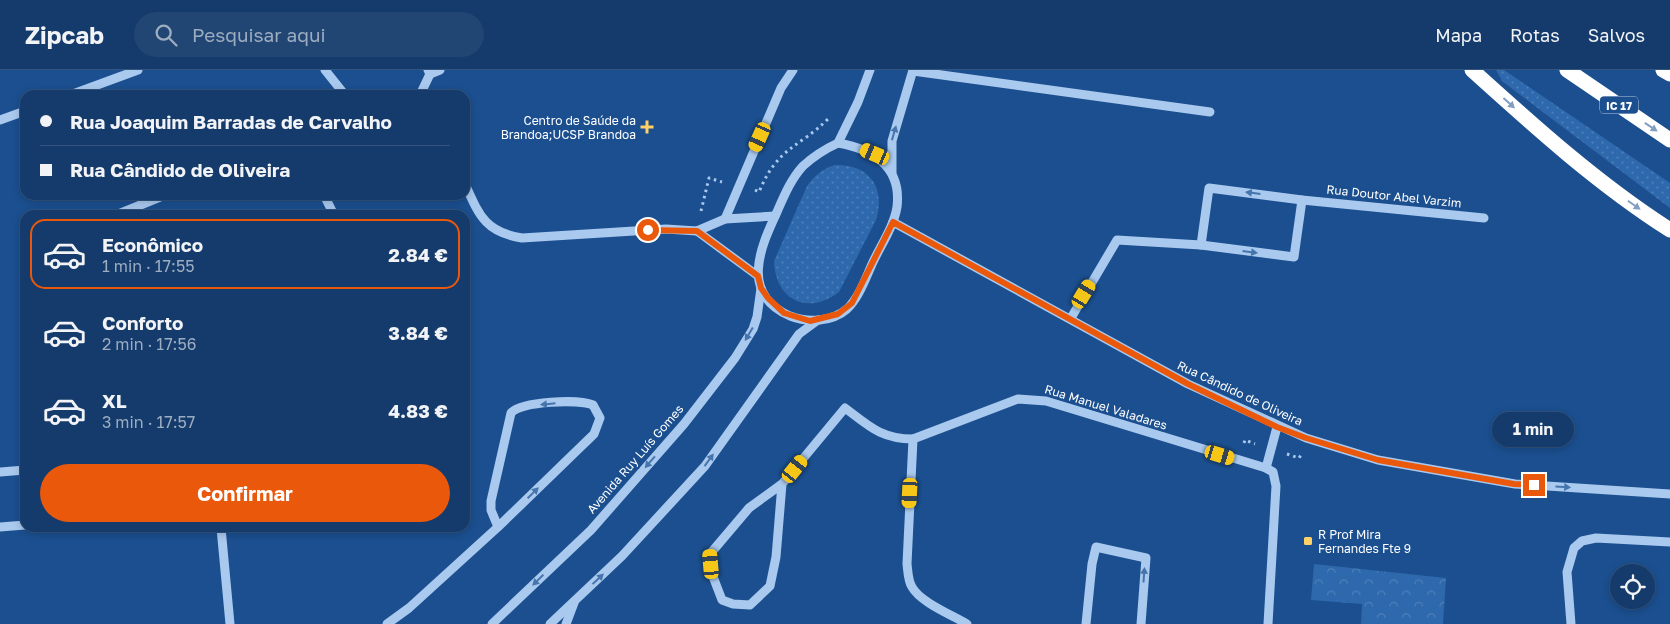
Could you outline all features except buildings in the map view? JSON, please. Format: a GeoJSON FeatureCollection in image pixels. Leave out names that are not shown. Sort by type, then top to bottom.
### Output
{"type":"FeatureCollection","features":[{"type":"Feature","properties":{"kind":"highway"},"geometry":{"type":"LineString","coordinates":[[1472,70],[1538,130],[1606,185],[1670,230]]}},
{"type":"Feature","properties":{"kind":"highway","name":"IC 17"},"geometry":{"type":"LineString","coordinates":[[1567,70],[1670,140]]}},
{"type":"Feature","properties":{"kind":"highway"},"geometry":{"type":"LineString","coordinates":[[1663,70],[1670,74]]}},
{"type":"Feature","properties":{"kind":"street"},"geometry":{"type":"LineString","coordinates":[[84,90],[138,70]]}},
{"type":"Feature","properties":{"kind":"street"},"geometry":{"type":"LineString","coordinates":[[325,70],[341,90]]}},
{"type":"Feature","properties":{"kind":"street"},"geometry":{"type":"LineString","coordinates":[[422,90],[429,72],[440,70]]}},
{"type":"Feature","properties":{"kind":"street"},"geometry":{"type":"LineString","coordinates":[[725,219],[781,88],[792,70]]}},
{"type":"Feature","properties":{"kind":"street"},"geometry":{"type":"LineString","coordinates":[[838,143],[858,102],[870,70]]}},
{"type":"Feature","properties":{"kind":"street"},"geometry":{"type":"LineString","coordinates":[[894,181],[886,165],[875,154],[856,146],[838,143],[822,150],[803,166],[791,182],[761,248],[757,263],[761,288],[773,304],[784,313],[798,319],[818,320],[838,314],[852,303],[893,222],[897,207],[894,181],[891,161],[892,141],[913,70],[1210,112]]}},
{"type":"Feature","properties":{"kind":"street"},"geometry":{"type":"LineString","coordinates":[[0,120],[20,113]]}},
{"type":"Feature","properties":{"kind":"street","name":"Rua Doutor Abel Varzim"},"geometry":{"type":"LineString","coordinates":[[1201,246],[1209,188],[1302,200],[1484,218]]}},
{"type":"Feature","properties":{"kind":"street"},"geometry":{"type":"LineString","coordinates":[[470,194],[484,221],[494,230],[503,235],[522,238],[666,230],[697,231],[725,219],[775,216]]}},
{"type":"Feature","properties":{"kind":"street"},"geometry":{"type":"LineString","coordinates":[[128,210],[153,200]]}},
{"type":"Feature","properties":{"kind":"street"},"geometry":{"type":"LineString","coordinates":[[1071,318],[1117,240],[1201,246],[1294,257],[1302,200]]}},
{"type":"Feature","properties":{"kind":"street","name":"Rua Cândido de Oliveira"},"geometry":{"type":"LineString","coordinates":[[893,222],[1071,318],[1188,384],[1277,427],[1306,438],[1378,460],[1514,484],[1670,494]]}},
{"type":"Feature","properties":{"kind":"street"},"geometry":{"type":"LineString","coordinates":[[697,231],[758,276]]}},
{"type":"Feature","properties":{"kind":"street","name":"Avenida Ruy Luís Gomes"},"geometry":{"type":"LineString","coordinates":[[492,624],[591,530],[684,424],[735,358],[753,329],[761,288]]}},
{"type":"Feature","properties":{"kind":"street"},"geometry":{"type":"LineString","coordinates":[[550,624],[622,556],[705,466],[799,334],[818,320]]}},
{"type":"Feature","properties":{"kind":"street","name":"Rua Manuel Valadares"},"geometry":{"type":"LineString","coordinates":[[782,484],[776,557],[770,586],[750,605],[733,604],[722,600],[712,574],[710,554],[749,508],[782,484],[845,408],[879,434],[896,439],[913,439],[1009,402],[1032,398],[1266,468]]}},
{"type":"Feature","properties":{"kind":"street"},"geometry":{"type":"LineString","coordinates":[[387,624],[409,608],[498,527],[594,434],[600,418],[593,405],[577,401],[520,406],[511,412],[491,501],[498,527]]}},
{"type":"Feature","properties":{"kind":"street"},"geometry":{"type":"LineString","coordinates":[[1268,624],[1276,486],[1272,472],[1266,468],[1277,427]]}},
{"type":"Feature","properties":{"kind":"street"},"geometry":{"type":"LineString","coordinates":[[913,439],[908,577],[912,588],[920,596],[967,624]]}},
{"type":"Feature","properties":{"kind":"street"},"geometry":{"type":"LineString","coordinates":[[0,472],[20,470]]}},
{"type":"Feature","properties":{"kind":"street"},"geometry":{"type":"LineString","coordinates":[[0,527],[20,525]]}},
{"type":"Feature","properties":{"kind":"street"},"geometry":{"type":"LineString","coordinates":[[221,532],[230,624]]}},
{"type":"Feature","properties":{"kind":"street"},"geometry":{"type":"LineString","coordinates":[[1571,624],[1567,572],[1574,548],[1582,541],[1596,538],[1670,542]]}},
{"type":"Feature","properties":{"kind":"street"},"geometry":{"type":"LineString","coordinates":[[1086,624],[1092,564],[1096,547],[1146,558],[1141,624]]}},
{"type":"Feature","properties":{"kind":"street"},"geometry":{"type":"LineString","coordinates":[[566,624],[575,600]]}},
{"type":"Feature","properties":{"kind":"path"},"geometry":{"type":"LineString","coordinates":[[697,231],[709,178],[759,192],[772,165],[781,155],[819,128],[832,114]]}},
{"type":"Feature","properties":{"kind":"green space"},"geometry":{"type":"Polygon","coordinates":[[[1496,70],[1504,70],[1670,183],[1670,208],[1502,81],[1496,70]]]}},
{"type":"Feature","properties":{"kind":"green space"},"geometry":{"type":"Polygon","coordinates":[[[835,165],[847,166],[866,173],[876,188],[879,197],[879,208],[876,220],[839,292],[816,303],[805,303],[795,300],[780,286],[774,261],[807,186],[819,173],[835,165]]]}},
{"type":"Feature","properties":{"kind":"green space"},"geometry":{"type":"Polygon","coordinates":[[[1314,564],[1446,578],[1443,624],[1361,624],[1362,604],[1311,600],[1314,564]]]}},
{"type":"Feature","properties":{"kind":"place","name":"Centro de Saúde da Brandoa;UCSP Brandoa"},"geometry":{"type":"Point","coordinates":[647,127]}},
{"type":"Feature","properties":{"kind":"place","name":"R Prof Mira Fernandes Fte 9"},"geometry":{"type":"Point","coordinates":[1308,541]}},
{"type":"Feature","properties":{"kind":"route"},"geometry":{"type":"LineString","coordinates":[[648,230],[697,231],[758,276],[761,288],[768,298],[784,313],[798,319],[810,321],[838,314],[847,309],[852,303],[893,222],[1071,318],[1188,384],[1277,427],[1378,460],[1514,484],[1534,485]]}}]}
